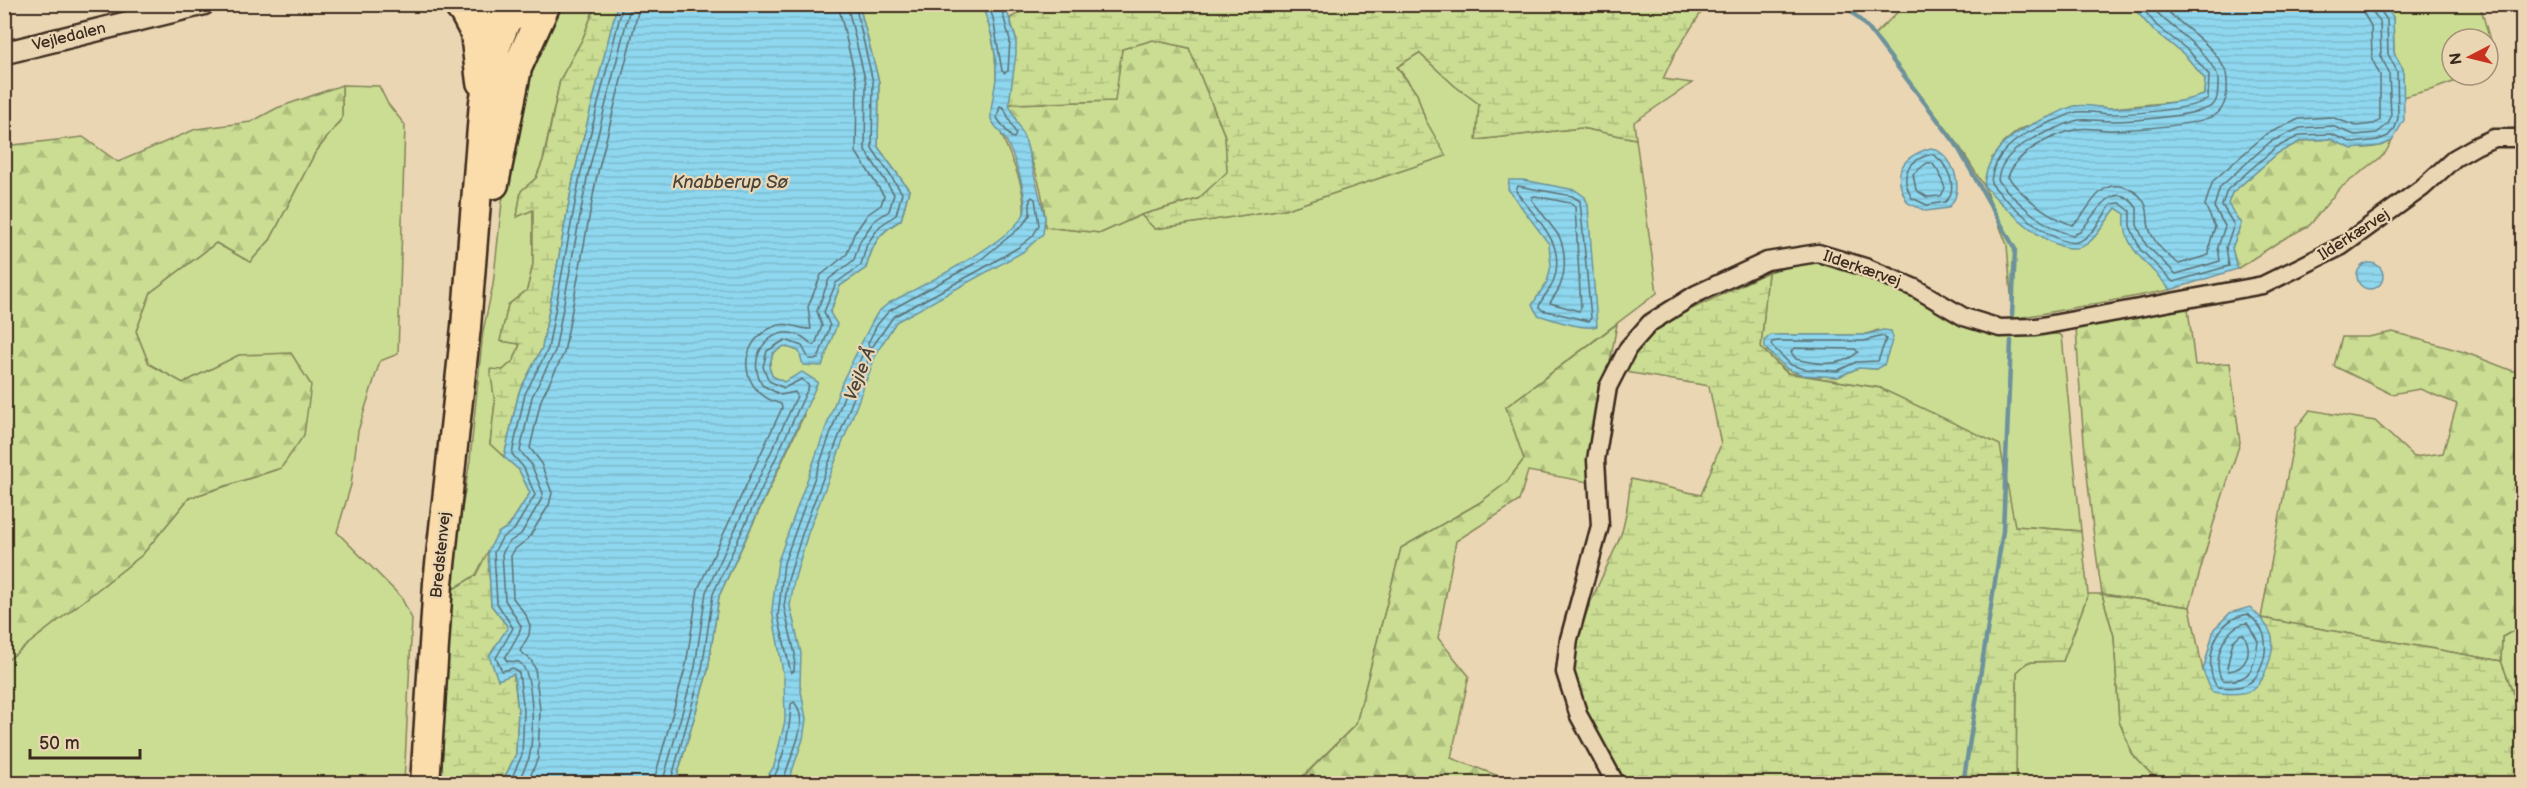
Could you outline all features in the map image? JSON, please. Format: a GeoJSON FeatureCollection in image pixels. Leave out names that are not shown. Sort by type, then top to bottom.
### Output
{"type":"FeatureCollection","features":[{"type":"Feature","properties":{"kind":"highway","name":"Bredstenvej"},"geometry":{"type":"LineString","coordinates":[[466,327],[512,85],[517,68],[546,4]]}},
{"type":"Feature","properties":{"kind":"highway","name":"Bredstenvej"},"geometry":{"type":"LineString","coordinates":[[461,9],[475,33],[484,102]]}},
{"type":"Feature","properties":{"kind":"highway","name":"Bredstenvej"},"geometry":{"type":"LineString","coordinates":[[424,783],[438,583],[466,327],[484,102],[496,46],[516,13]]}},
{"type":"Feature","properties":{"kind":"main road"},"geometry":{"type":"LineString","coordinates":[[461,9],[472,19],[489,24],[516,13]]}},
{"type":"Feature","properties":{"kind":"street","name":"Vejledalen"},"geometry":{"type":"LineString","coordinates":[[4,53],[203,4]]}},
{"type":"Feature","properties":{"kind":"street","name":"Ilderkærvej"},"geometry":{"type":"LineString","coordinates":[[1616,783],[1579,716],[1564,672],[1569,639],[1600,526],[1596,460],[1608,387],[1628,348],[1650,323],[1696,294],[1767,261],[1818,254],[1865,267],[1915,288],[1964,317],[2000,328],[2036,327],[2264,285],[2342,246],[2422,188],[2455,158],[2476,146],[2493,138],[2523,138]]}},
{"type":"Feature","properties":{"kind":"green space"},"geometry":{"type":"Polygon","coordinates":[[[562,5],[594,5],[594,9],[583,38],[560,80],[543,160],[536,178],[521,192],[517,217],[533,209],[533,264],[527,290],[508,305],[501,341],[520,344],[514,360],[503,370],[491,370],[495,402],[490,444],[519,470],[530,493],[509,526],[498,533],[476,575],[452,590],[470,460],[483,331],[493,285],[502,202],[528,82],[562,5]]]}},
{"type":"Feature","properties":{"kind":"green space"},"geometry":{"type":"Polygon","coordinates":[[[594,5],[617,5],[617,7],[574,175],[542,348],[519,392],[504,457],[490,444],[495,403],[490,369],[503,370],[514,360],[520,344],[500,341],[508,305],[527,290],[533,264],[533,210],[517,217],[521,191],[536,178],[544,158],[560,80],[583,38],[594,5]]]}},
{"type":"Feature","properties":{"kind":"green space"},"geometry":{"type":"Polygon","coordinates":[[[859,5],[982,5],[995,56],[999,126],[1020,181],[1024,213],[1045,227],[1101,233],[1141,215],[1155,229],[1290,208],[1445,156],[1425,119],[1417,94],[1397,66],[1419,53],[1455,86],[1479,104],[1477,140],[1581,128],[1636,139],[1657,293],[1506,407],[1524,459],[1506,483],[1479,503],[1401,548],[1356,724],[1296,783],[1251,785],[1218,780],[1206,784],[675,784],[708,670],[719,596],[804,415],[784,382],[772,376],[769,367],[773,353],[784,346],[799,351],[830,313],[840,286],[866,268],[871,252],[882,234],[901,220],[909,190],[878,147],[879,82],[859,5]]]}},
{"type":"Feature","properties":{"kind":"green space"},"geometry":{"type":"Polygon","coordinates":[[[1033,5],[1706,5],[1675,53],[1663,79],[1692,83],[1634,122],[1636,139],[1581,128],[1476,140],[1479,104],[1455,86],[1419,53],[1397,67],[1417,94],[1425,119],[1446,156],[1290,208],[1155,229],[1141,215],[1198,199],[1227,172],[1225,136],[1189,48],[1153,40],[1122,49],[1115,101],[1009,104],[1016,39],[1010,18],[1033,5]]]}},
{"type":"Feature","properties":{"kind":"green space"},"geometry":{"type":"Polygon","coordinates":[[[1905,5],[2131,5],[2153,30],[2185,55],[2205,79],[2204,95],[2184,101],[2112,108],[2075,106],[2019,130],[2003,143],[1992,158],[1996,198],[2038,234],[2064,247],[2088,243],[2116,208],[2125,214],[2170,290],[2013,319],[2007,245],[1984,186],[1958,144],[1874,35],[1905,5]]]}},
{"type":"Feature","properties":{"kind":"green space"},"geometry":{"type":"Polygon","coordinates":[[[2383,5],[2480,5],[2486,27],[2440,27],[2440,87],[2402,97],[2403,69],[2394,53],[2393,17],[2383,5]]]}},
{"type":"Feature","properties":{"kind":"green space"},"geometry":{"type":"Polygon","coordinates":[[[1153,40],[1189,48],[1225,136],[1228,173],[1198,199],[1141,215],[1101,233],[1045,227],[1038,180],[1009,104],[1114,101],[1122,49],[1153,40]]]}},
{"type":"Feature","properties":{"kind":"green space"},"geometry":{"type":"Polygon","coordinates":[[[342,85],[379,86],[388,104],[405,125],[398,354],[380,361],[358,431],[351,485],[337,532],[401,597],[412,619],[404,783],[5,784],[5,662],[142,555],[189,498],[281,468],[239,355],[183,383],[149,364],[136,331],[151,292],[216,243],[250,262],[270,240],[315,153],[342,118],[342,85]]]}},
{"type":"Feature","properties":{"kind":"green space"},"geometry":{"type":"Polygon","coordinates":[[[342,85],[342,118],[315,153],[270,240],[250,262],[216,243],[151,292],[136,331],[149,364],[183,383],[239,355],[291,353],[311,385],[304,435],[281,468],[189,498],[142,555],[5,662],[5,146],[83,137],[118,162],[196,129],[251,122],[277,108],[342,85]]]}},
{"type":"Feature","properties":{"kind":"green space"},"geometry":{"type":"Polygon","coordinates":[[[2330,139],[2361,148],[2376,147],[2392,141],[2384,155],[2339,189],[2310,225],[2237,269],[2232,248],[2241,224],[2227,204],[2232,193],[2278,153],[2301,141],[2330,139]]]}},
{"type":"Feature","properties":{"kind":"green space"},"geometry":{"type":"Polygon","coordinates":[[[2522,159],[2522,626],[2502,637],[2501,661],[2261,618],[2296,428],[2310,410],[2375,421],[2414,457],[2443,453],[2457,404],[2420,389],[2391,394],[2334,366],[2342,337],[2368,337],[2393,332],[2464,352],[2518,373],[2521,302],[2519,170],[2522,159]]]}},
{"type":"Feature","properties":{"kind":"green space"},"geometry":{"type":"Polygon","coordinates":[[[1816,260],[1897,289],[1997,337],[2058,334],[2062,336],[2081,531],[2015,526],[1881,388],[1788,373],[1761,348],[1768,272],[1816,260]],[[1878,330],[1864,335],[1778,335],[1767,351],[1779,359],[1787,369],[1803,375],[1838,377],[1858,368],[1877,369],[1878,330]]]}},
{"type":"Feature","properties":{"kind":"green space"},"geometry":{"type":"Polygon","coordinates":[[[1768,272],[1761,348],[1787,373],[1880,388],[2000,445],[2015,526],[2081,531],[2088,594],[2063,661],[2028,662],[2017,672],[2016,783],[1623,783],[1587,716],[1574,675],[1577,642],[1589,606],[1622,530],[1631,479],[1701,495],[1721,444],[1709,386],[1625,372],[1637,349],[1661,324],[1768,272]]]}},
{"type":"Feature","properties":{"kind":"green space"},"geometry":{"type":"Polygon","coordinates":[[[2188,308],[2195,365],[2230,363],[2240,443],[2213,525],[2190,607],[2102,594],[2086,460],[2076,327],[2188,308]]]}},
{"type":"Feature","properties":{"kind":"green space"},"geometry":{"type":"Polygon","coordinates":[[[1617,324],[1588,482],[1528,471],[1519,501],[1456,541],[1438,638],[1469,676],[1451,758],[1517,783],[1296,784],[1356,724],[1401,548],[1479,503],[1506,483],[1524,459],[1506,407],[1617,324]]]}},
{"type":"Feature","properties":{"kind":"green space"},"geometry":{"type":"Polygon","coordinates":[[[488,551],[491,605],[508,627],[518,711],[516,754],[502,783],[441,784],[452,590],[476,575],[488,551]]]}},
{"type":"Feature","properties":{"kind":"green space"},"geometry":{"type":"Polygon","coordinates":[[[2088,594],[2102,594],[2114,636],[2119,721],[2133,755],[2160,783],[2016,784],[2017,672],[2028,662],[2063,661],[2088,594]]]}},
{"type":"Feature","properties":{"kind":"green space"},"geometry":{"type":"Polygon","coordinates":[[[2102,594],[2190,607],[2203,671],[2272,638],[2261,618],[2501,661],[2522,716],[2522,778],[2519,784],[2160,783],[2133,755],[2119,721],[2114,636],[2102,594]]]}},
{"type":"Feature","properties":{"kind":"green space"},"geometry":{"type":"Polygon","coordinates":[[[2522,626],[2522,716],[2501,661],[2502,637],[2522,626]]]}},
{"type":"Feature","properties":{"kind":"water"},"geometry":{"type":"Polygon","coordinates":[[[2383,4],[2393,17],[2394,53],[2403,69],[2404,120],[2392,141],[2380,146],[2352,149],[2330,139],[2301,141],[2278,153],[2232,193],[2228,204],[2241,224],[2232,248],[2237,269],[2170,290],[2132,247],[2125,227],[2125,214],[2116,208],[2099,232],[2087,244],[2075,248],[2061,246],[2032,230],[1984,186],[1991,160],[2007,140],[2029,126],[2067,108],[2147,106],[2204,95],[2205,79],[2185,55],[2153,30],[2131,5],[2383,4]]]}},
{"type":"Feature","properties":{"kind":"water","name":"Knabberup Sø"},"geometry":{"type":"Polygon","coordinates":[[[617,5],[859,5],[879,82],[878,147],[909,190],[901,220],[887,229],[877,240],[866,268],[840,286],[830,313],[837,324],[822,366],[803,365],[799,351],[784,346],[773,353],[769,367],[772,376],[784,382],[802,372],[818,382],[719,596],[708,670],[675,783],[502,783],[516,754],[518,711],[514,674],[498,680],[489,656],[508,627],[491,605],[488,551],[498,533],[509,526],[530,493],[519,470],[504,457],[519,392],[542,348],[574,175],[617,5]]]}},
{"type":"Feature","properties":{"kind":"water","name":"Vejle Å"},"geometry":{"type":"Polygon","coordinates":[[[982,5],[1005,5],[1016,39],[1009,104],[1026,142],[1045,217],[1043,234],[1023,252],[896,322],[877,352],[808,533],[794,581],[790,606],[801,653],[800,685],[806,719],[803,739],[788,783],[764,783],[774,766],[785,721],[784,678],[772,610],[778,561],[843,380],[878,312],[889,303],[988,247],[1020,220],[1025,209],[1022,184],[1014,158],[1005,139],[991,119],[996,60],[991,31],[982,5]]]}},
{"type":"Feature","properties":{"kind":"water"},"geometry":{"type":"Polygon","coordinates":[[[1931,148],[1946,157],[1957,183],[1954,201],[1948,208],[1926,211],[1908,203],[1900,183],[1900,175],[1902,168],[1912,156],[1931,148]]]}},
{"type":"Feature","properties":{"kind":"water"},"geometry":{"type":"Polygon","coordinates":[[[1509,180],[1523,180],[1575,190],[1585,197],[1588,205],[1597,326],[1576,326],[1538,315],[1532,305],[1547,282],[1551,266],[1549,244],[1508,189],[1509,180]]]}},
{"type":"Feature","properties":{"kind":"water"},"geometry":{"type":"Polygon","coordinates":[[[2370,263],[2379,267],[2383,276],[2379,285],[2370,289],[2361,285],[2357,276],[2361,267],[2370,263]]]}},
{"type":"Feature","properties":{"kind":"water"},"geometry":{"type":"Polygon","coordinates":[[[1883,330],[1891,331],[1893,338],[1884,365],[1877,369],[1858,368],[1838,377],[1803,375],[1787,369],[1765,348],[1765,340],[1771,335],[1864,335],[1883,330]]]}},
{"type":"Feature","properties":{"kind":"water"},"geometry":{"type":"Polygon","coordinates":[[[2250,607],[2266,625],[2272,637],[2272,650],[2265,673],[2253,689],[2244,693],[2212,692],[2203,671],[2214,629],[2230,613],[2250,607]]]}},
{"type":"Feature","properties":{"kind":"waterway"},"geometry":{"type":"LineString","coordinates":[[1844,4],[1868,28],[1956,144],[2015,249],[2012,315]]}},
{"type":"Feature","properties":{"kind":"waterway"},"geometry":{"type":"LineString","coordinates":[[1963,784],[2003,531],[2011,341]]}}]}
